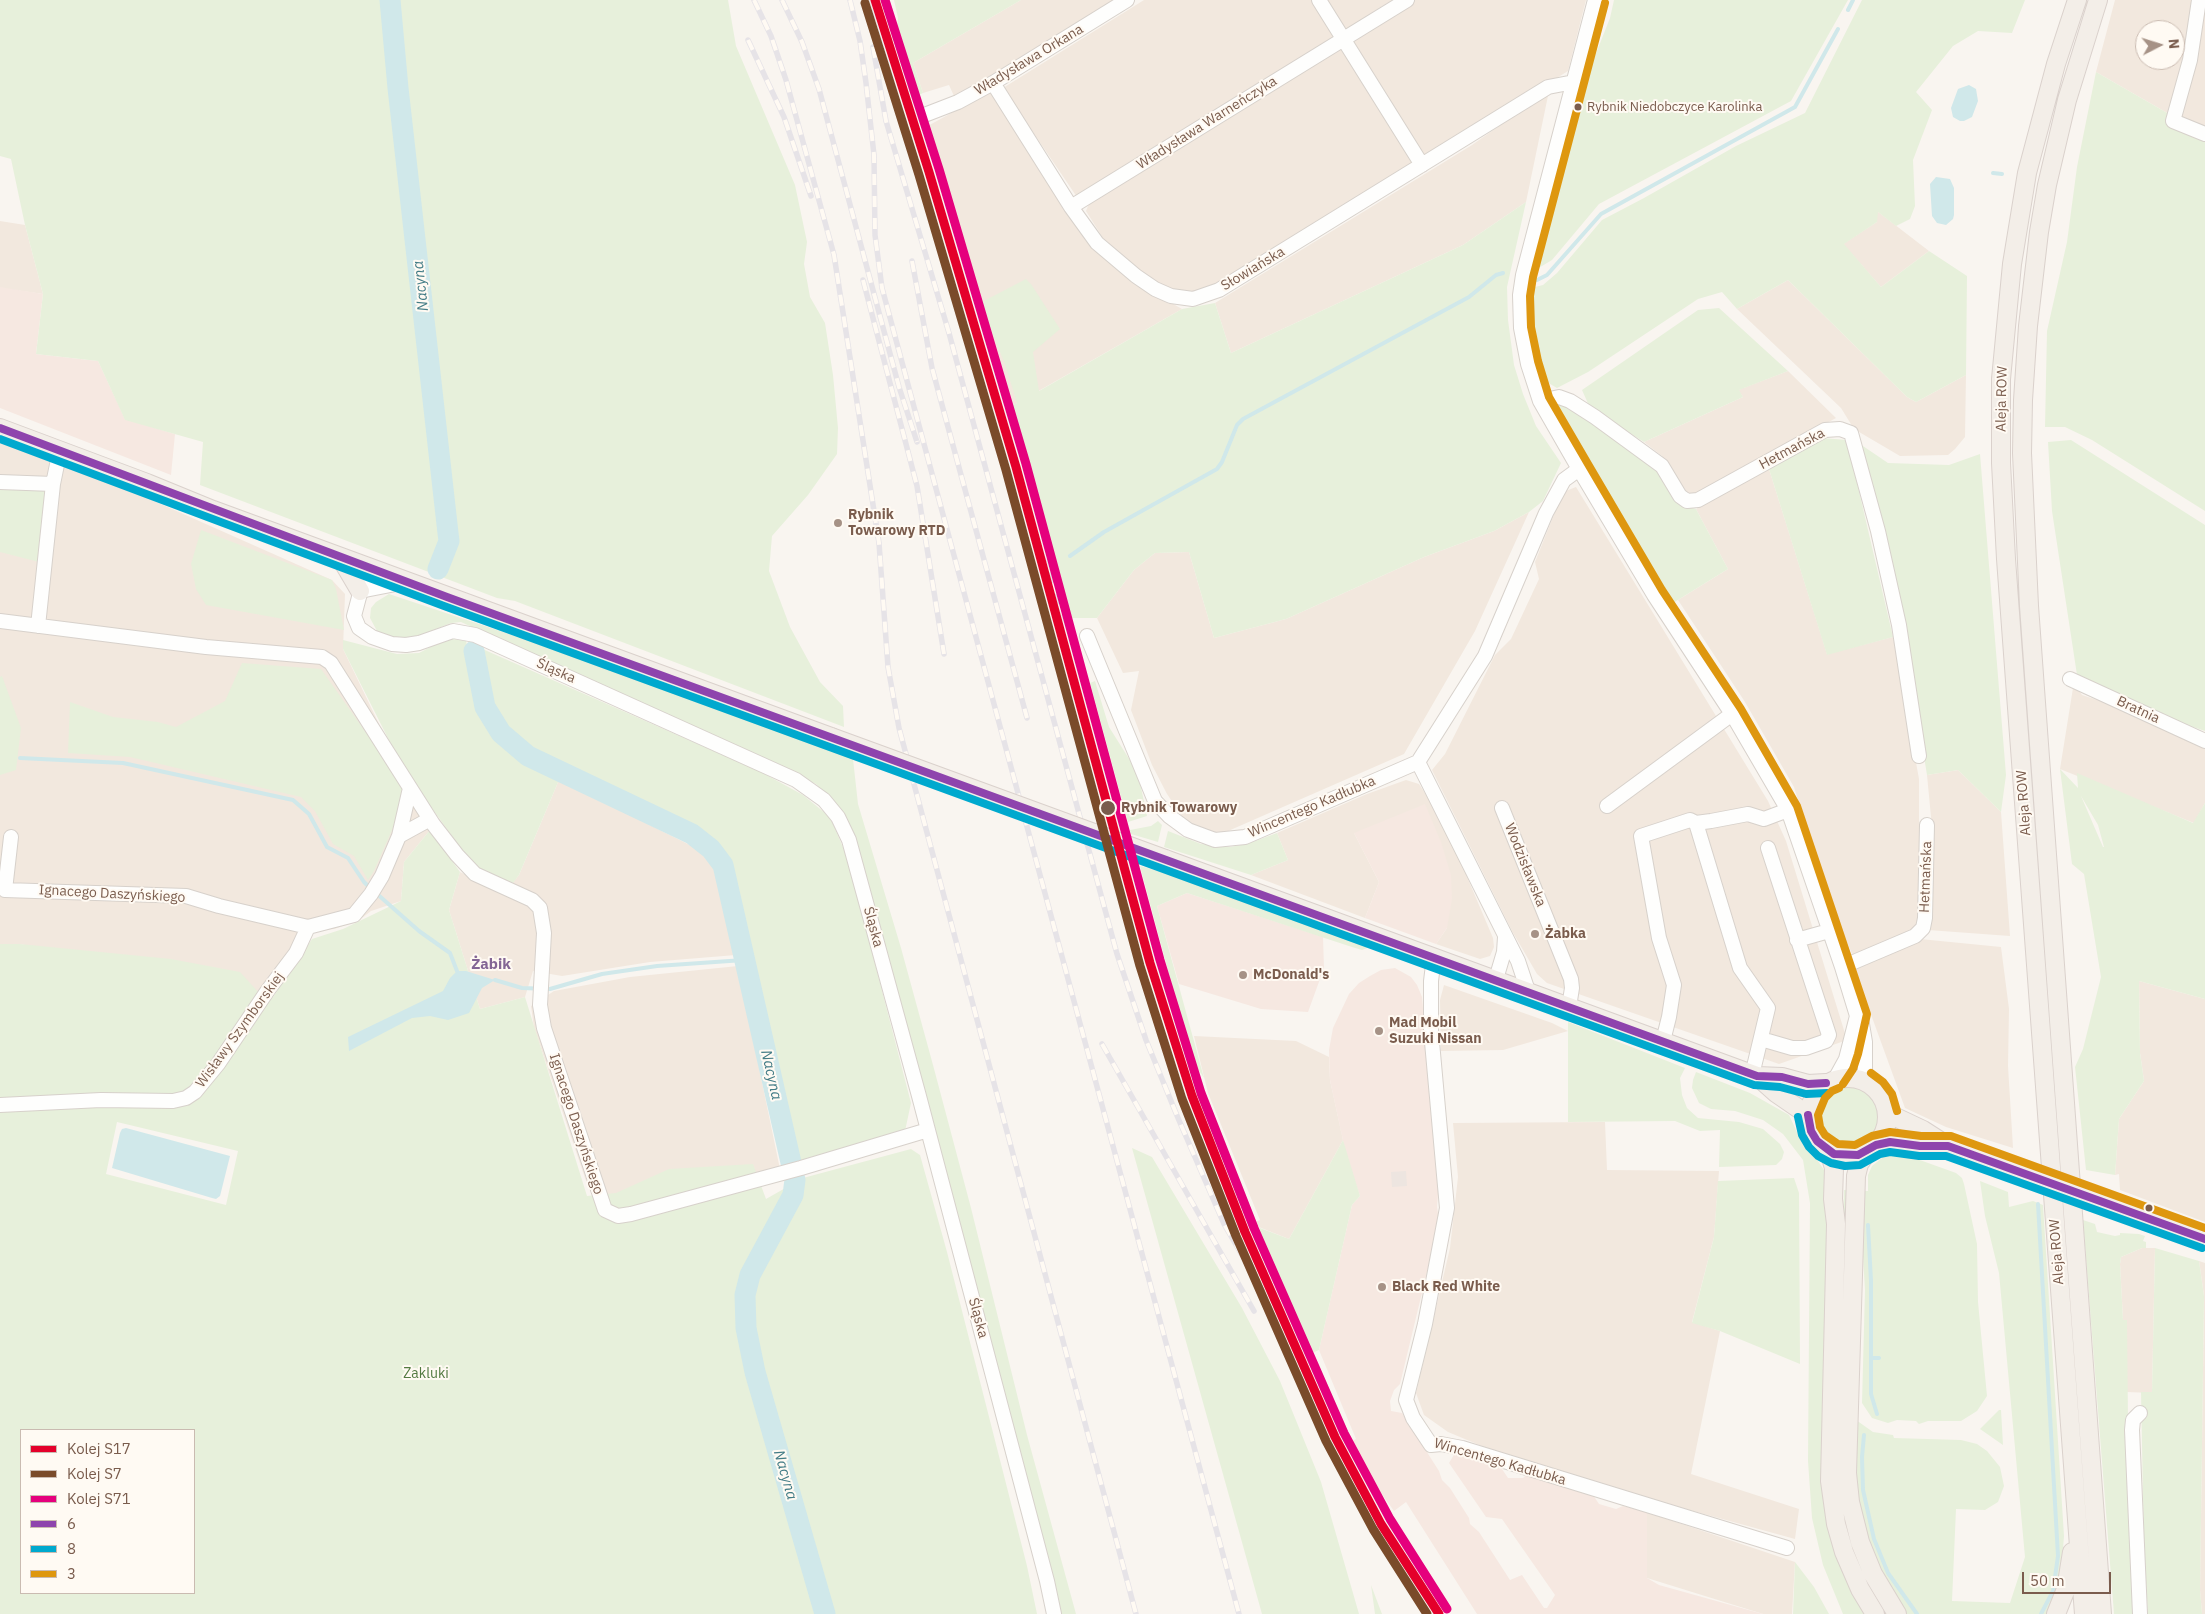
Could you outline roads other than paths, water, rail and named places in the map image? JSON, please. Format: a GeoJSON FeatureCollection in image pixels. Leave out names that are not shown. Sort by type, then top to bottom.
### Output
{"type":"FeatureCollection","features":[{"type":"Feature","properties":{"kind":"main road","name":"Aleja ROW"},"geometry":{"type":"LineString","coordinates":[[2077,0],[2056,64],[2027,173],[2012,264],[2002,379],[2001,463],[2006,559],[2084,1614]]}},
{"type":"Feature","properties":{"kind":"main road","name":"Aleja ROW"},"geometry":{"type":"LineString","coordinates":[[2098,0],[2067,100],[2047,185],[2039,232],[2022,400],[2022,452],[2030,616],[2102,1614]]}},
{"type":"Feature","properties":{"kind":"main road"},"geometry":{"type":"LineString","coordinates":[[0,428],[406,582],[1663,1041],[1754,1076],[1776,1094],[1808,1115]]}},
{"type":"Feature","properties":{"kind":"main road"},"geometry":{"type":"LineString","coordinates":[[340,557],[360,591]]}},
{"type":"Feature","properties":{"kind":"main road"},"geometry":{"type":"LineString","coordinates":[[1754,1076],[1782,1077],[1808,1084],[1856,1077],[1865,1081],[1880,1094],[1888,1113],[1887,1125],[1883,1136],[1859,1164],[1856,1176],[1847,1473],[1850,1502],[1860,1542],[1875,1578],[1897,1614]]}},
{"type":"Feature","properties":{"kind":"main road"},"geometry":{"type":"LineString","coordinates":[[1831,1081],[1817,1092],[1811,1103],[1808,1115],[1814,1136],[1820,1145],[1829,1151],[1846,1156],[1858,1155],[1872,1148],[1893,1142],[1920,1146],[1948,1146]]}},
{"type":"Feature","properties":{"kind":"main road"},"geometry":{"type":"LineString","coordinates":[[1888,1113],[1923,1130],[1948,1146],[2205,1239]]}},
{"type":"Feature","properties":{"kind":"main road"},"geometry":{"type":"LineString","coordinates":[[1829,1151],[1834,1168],[1833,1199],[1836,1224],[1829,1451],[1831,1495],[1844,1552],[1860,1589],[1875,1614]]}},
{"type":"Feature","properties":{"kind":"main road"},"geometry":{"type":"LineString","coordinates":[[2056,1614],[2066,1589],[2077,1518]]}},
{"type":"Feature","properties":{"kind":"street","name":"Władysława Orkana"},"geometry":{"type":"LineString","coordinates":[[927,114],[958,102],[993,84],[1127,0]]}},
{"type":"Feature","properties":{"kind":"street"},"geometry":{"type":"LineString","coordinates":[[1319,0],[1422,165]]}},
{"type":"Feature","properties":{"kind":"street","name":"Władysława Warneńczyka"},"geometry":{"type":"LineString","coordinates":[[1071,207],[1407,0]]}},
{"type":"Feature","properties":{"kind":"street"},"geometry":{"type":"LineString","coordinates":[[1595,0],[1526,260],[1520,295],[1521,328],[1528,364],[1540,401],[1579,469],[1654,595],[1732,714],[1788,810],[1857,1016],[1862,1024],[1865,1042],[1865,1081]]}},
{"type":"Feature","properties":{"kind":"street"},"geometry":{"type":"LineString","coordinates":[[2199,0],[2190,60],[2173,121],[2205,134]]}},
{"type":"Feature","properties":{"kind":"street","name":"Słowiańska"},"geometry":{"type":"LineString","coordinates":[[993,84],[1071,207],[1097,243],[1136,276],[1171,296],[1193,299],[1219,290],[1548,87],[1574,82]]}},
{"type":"Feature","properties":{"kind":"street","name":"Hetmańska"},"geometry":{"type":"LineString","coordinates":[[1540,401],[1559,397],[1570,401],[1595,417],[1662,466],[1680,496],[1687,501],[1698,500],[1825,430],[1840,429],[1851,433],[1878,531],[1898,625],[1919,756]]}},
{"type":"Feature","properties":{"kind":"street"},"geometry":{"type":"LineString","coordinates":[[38,626],[53,484],[60,450]]}},
{"type":"Feature","properties":{"kind":"street"},"geometry":{"type":"LineString","coordinates":[[1528,991],[1523,972],[1418,762],[1485,656],[1546,512],[1564,480],[1579,469]]}},
{"type":"Feature","properties":{"kind":"street"},"geometry":{"type":"LineString","coordinates":[[0,482],[53,484]]}},
{"type":"Feature","properties":{"kind":"street","name":"Śląska"},"geometry":{"type":"LineString","coordinates":[[367,567],[354,611],[355,620],[360,629],[372,638],[392,644],[406,645],[419,643],[453,631],[472,634],[796,780],[826,802],[841,821],[849,840],[928,1130],[1054,1614]]}},
{"type":"Feature","properties":{"kind":"street"},"geometry":{"type":"LineString","coordinates":[[360,591],[406,582]]}},
{"type":"Feature","properties":{"kind":"street","name":"Ignacego Daszyńskiego"},"geometry":{"type":"LineString","coordinates":[[0,621],[206,647],[322,657],[331,664],[430,819],[457,855],[475,874],[532,900],[540,908],[544,933],[540,1005],[544,1028],[605,1210],[618,1216],[801,1168],[928,1130]]}},
{"type":"Feature","properties":{"kind":"street","name":"Wincentego Kadłubka"},"geometry":{"type":"LineString","coordinates":[[1087,636],[1155,801],[1169,816],[1188,830],[1215,840],[1245,837],[1418,762]]}},
{"type":"Feature","properties":{"kind":"street","name":"Bratnia"},"geometry":{"type":"LineString","coordinates":[[2070,679],[2205,741]]}},
{"type":"Feature","properties":{"kind":"street"},"geometry":{"type":"LineString","coordinates":[[1607,806],[1732,714]]}},
{"type":"Feature","properties":{"kind":"street","name":"Ignacego Daszyńskiego"},"geometry":{"type":"LineString","coordinates":[[11,837],[5,890],[186,896],[219,906],[308,927],[354,915],[371,894],[382,876],[398,836],[410,788]]}},
{"type":"Feature","properties":{"kind":"street","name":"Wodzisławska"},"geometry":{"type":"LineString","coordinates":[[1502,808],[1571,979],[1572,988],[1569,1007]]}},
{"type":"Feature","properties":{"kind":"street"},"geometry":{"type":"LineString","coordinates":[[1663,1041],[1674,985],[1659,938],[1640,836],[1690,820],[1696,823],[1748,814],[1764,819],[1788,810]]}},
{"type":"Feature","properties":{"kind":"street"},"geometry":{"type":"LineString","coordinates":[[398,836],[430,819]]}},
{"type":"Feature","properties":{"kind":"street"},"geometry":{"type":"LineString","coordinates":[[1696,823],[1740,968],[1768,1008],[1754,1076]]}},
{"type":"Feature","properties":{"kind":"street","name":"Hetmańska"},"geometry":{"type":"LineString","coordinates":[[1842,967],[1915,936],[1923,928],[1925,918],[1927,825]]}},
{"type":"Feature","properties":{"kind":"street"},"geometry":{"type":"LineString","coordinates":[[1761,1039],[1798,1048],[1822,1043],[1828,1038],[1829,1031],[1797,940],[1768,848]]}},
{"type":"Feature","properties":{"kind":"street","name":"Wisławy Szymborskiej"},"geometry":{"type":"LineString","coordinates":[[0,1105],[101,1100],[173,1101],[186,1098],[194,1092],[218,1064],[296,953],[308,927]]}},
{"type":"Feature","properties":{"kind":"street"},"geometry":{"type":"LineString","coordinates":[[1797,940],[1829,931]]}},
{"type":"Feature","properties":{"kind":"street"},"geometry":{"type":"LineString","coordinates":[[1496,979],[1504,952],[1505,937]]}},
{"type":"Feature","properties":{"kind":"street","name":"Wincentego Kadłubka"},"geometry":{"type":"LineString","coordinates":[[1434,957],[1431,980],[1431,1031],[1447,1208],[1425,1324],[1406,1400],[1413,1418],[1431,1445],[1441,1444],[1462,1448],[1787,1548]]}},
{"type":"Feature","properties":{"kind":"street"},"geometry":{"type":"LineString","coordinates":[[1831,1081],[1846,1059],[1857,1016]]}},
{"type":"Feature","properties":{"kind":"street"},"geometry":{"type":"LineString","coordinates":[[2140,1413],[2133,1420],[2132,1430],[2140,1614]]}},
{"type":"Feature","properties":{"kind":"water"},"geometry":{"type":"Polygon","coordinates":[[[1969,85],[1976,89],[1978,101],[1972,117],[1960,121],[1953,117],[1951,108],[1958,89],[1969,85]]]}},
{"type":"Feature","properties":{"kind":"water"},"geometry":{"type":"Polygon","coordinates":[[[1936,177],[1950,179],[1954,188],[1954,215],[1953,219],[1946,225],[1937,223],[1932,216],[1930,184],[1936,177]]]}},
{"type":"Feature","properties":{"kind":"water"},"geometry":{"type":"Polygon","coordinates":[[[457,971],[466,971],[495,980],[482,988],[469,1013],[448,1020],[430,1016],[412,1018],[349,1051],[348,1037],[443,991],[450,978],[457,971]]]}},
{"type":"Feature","properties":{"kind":"water"},"geometry":{"type":"Polygon","coordinates":[[[126,1128],[230,1156],[220,1196],[216,1199],[212,1198],[112,1168],[120,1133],[122,1129],[126,1128]]]}},
{"type":"Feature","properties":{"kind":"waterway","name":"Nacyna"},"geometry":{"type":"LineString","coordinates":[[390,0],[398,88],[449,541],[438,569]]}},
{"type":"Feature","properties":{"kind":"waterway"},"geometry":{"type":"LineString","coordinates":[[1848,10],[1853,0]]}},
{"type":"Feature","properties":{"kind":"waterway"},"geometry":{"type":"LineString","coordinates":[[1537,280],[1547,275],[1601,214],[1795,107],[1838,29]]}},
{"type":"Feature","properties":{"kind":"waterway"},"geometry":{"type":"LineString","coordinates":[[1993,173],[2002,174]]}},
{"type":"Feature","properties":{"kind":"waterway"},"geometry":{"type":"LineString","coordinates":[[1070,556],[1104,532],[1217,469],[1222,462],[1237,425],[1243,419],[1469,297],[1496,275],[1503,273]]}},
{"type":"Feature","properties":{"kind":"waterway","name":"Nacyna"},"geometry":{"type":"LineString","coordinates":[[474,651],[485,707],[501,733],[528,756],[692,834],[711,849],[723,865],[795,1180],[793,1195],[750,1275],[745,1295],[746,1328],[755,1372],[825,1614]]}},
{"type":"Feature","properties":{"kind":"waterway"},"geometry":{"type":"LineString","coordinates":[[20,758],[123,763],[293,800],[309,814],[327,847],[348,858],[371,889]]}},
{"type":"Feature","properties":{"kind":"waterway"},"geometry":{"type":"LineString","coordinates":[[376,893],[419,931],[450,953],[457,971]]}},
{"type":"Feature","properties":{"kind":"waterway"},"geometry":{"type":"LineString","coordinates":[[495,980],[522,988],[550,989],[602,974],[657,966],[744,960]]}},
{"type":"Feature","properties":{"kind":"waterway"},"geometry":{"type":"LineString","coordinates":[[2038,1204],[2058,1556],[2053,1591],[2041,1614]]}},
{"type":"Feature","properties":{"kind":"waterway"},"geometry":{"type":"LineString","coordinates":[[1868,1225],[1871,1281],[1871,1394],[1877,1414]]}},
{"type":"Feature","properties":{"kind":"waterway"},"geometry":{"type":"LineString","coordinates":[[1871,1358],[1879,1358]]}},
{"type":"Feature","properties":{"kind":"waterway"},"geometry":{"type":"LineString","coordinates":[[1864,1435],[1862,1457],[1863,1490],[1874,1539],[1888,1573],[1917,1614]]}},
{"type":"Feature","properties":{"kind":"railway"},"geometry":{"type":"LineString","coordinates":[[754,0],[771,36],[786,80],[834,255],[879,543],[888,667],[899,728],[1136,1614]]}},
{"type":"Feature","properties":{"kind":"railway"},"geometry":{"type":"LineString","coordinates":[[782,0],[802,42],[819,89],[899,387],[917,442]]}},
{"type":"Feature","properties":{"kind":"railway"},"geometry":{"type":"LineString","coordinates":[[850,0],[860,41],[866,83],[874,155],[875,235],[882,288],[1239,1614]]}},
{"type":"Feature","properties":{"kind":"railway"},"geometry":{"type":"LineString","coordinates":[[867,0],[922,181]]}},
{"type":"Feature","properties":{"kind":"railway"},"geometry":{"type":"LineString","coordinates":[[748,40],[784,117],[811,196]]}},
{"type":"Feature","properties":{"kind":"railway"},"geometry":{"type":"LineString","coordinates":[[873,47],[886,121],[949,333],[1117,954],[1146,1040],[1178,1118],[1224,1224],[1262,1290]]}},
{"type":"Feature","properties":{"kind":"railway"},"geometry":{"type":"LineString","coordinates":[[912,261],[932,368],[1027,718]]}},
{"type":"Feature","properties":{"kind":"railway"},"geometry":{"type":"LineString","coordinates":[[863,280],[917,486],[944,654]]}},
{"type":"Feature","properties":{"kind":"railway"},"geometry":{"type":"LineString","coordinates":[[1037,542],[1080,659],[1111,773]]}},
{"type":"Feature","properties":{"kind":"railway"},"geometry":{"type":"LineString","coordinates":[[1102,1044],[1254,1311]]}},
{"type":"Feature","properties":{"kind":"rail line","name":"S17"},"geometry":{"type":"LineString","coordinates":[[875,0],[929,172],[1016,467],[1150,963],[1192,1096],[1245,1232],[1335,1437],[1381,1524],[1439,1614]]}},
{"type":"Feature","properties":{"kind":"rail line","name":"S71"},"geometry":{"type":"LineString","coordinates":[[885,0],[939,169],[1026,464],[1160,960],[1201,1093],[1254,1228],[1344,1433],[1390,1519],[1447,1609]]}},
{"type":"Feature","properties":{"kind":"rail line","name":"S7"},"geometry":{"type":"LineString","coordinates":[[865,3],[919,175],[1006,470],[1140,966],[1182,1099],[1236,1236],[1326,1441],[1373,1529],[1427,1614]]}},
{"type":"Feature","properties":{"kind":"place","name":"Rybnik Niedobczyce Karolinka"},"geometry":{"type":"Point","coordinates":[1578,107]}},
{"type":"Feature","properties":{"kind":"place","name":"Rybnik Towarowy RTD"},"geometry":{"type":"Point","coordinates":[838,523]}},
{"type":"Feature","properties":{"kind":"place","name":"Rybnik Towarowy"},"geometry":{"type":"Point","coordinates":[1108,808]}},
{"type":"Feature","properties":{"kind":"place","name":"Żabka"},"geometry":{"type":"Point","coordinates":[1535,934]}},
{"type":"Feature","properties":{"kind":"place","name":"McDonald's"},"geometry":{"type":"Point","coordinates":[1243,975]}},
{"type":"Feature","properties":{"kind":"place","name":"Mad Mobil Suzuki Nissan"},"geometry":{"type":"Point","coordinates":[1379,1031]}},
{"type":"Feature","properties":{"kind":"place","name":"Black Red White"},"geometry":{"type":"Point","coordinates":[1382,1287]}},
{"type":"Feature","properties":{"kind":"district","name":"Żabik"},"geometry":{"type":"Point","coordinates":[491,965]}},
{"type":"Feature","properties":{"kind":"park label","name":"Zakluki"},"geometry":{"type":"Point","coordinates":[426,1374]}}]}
